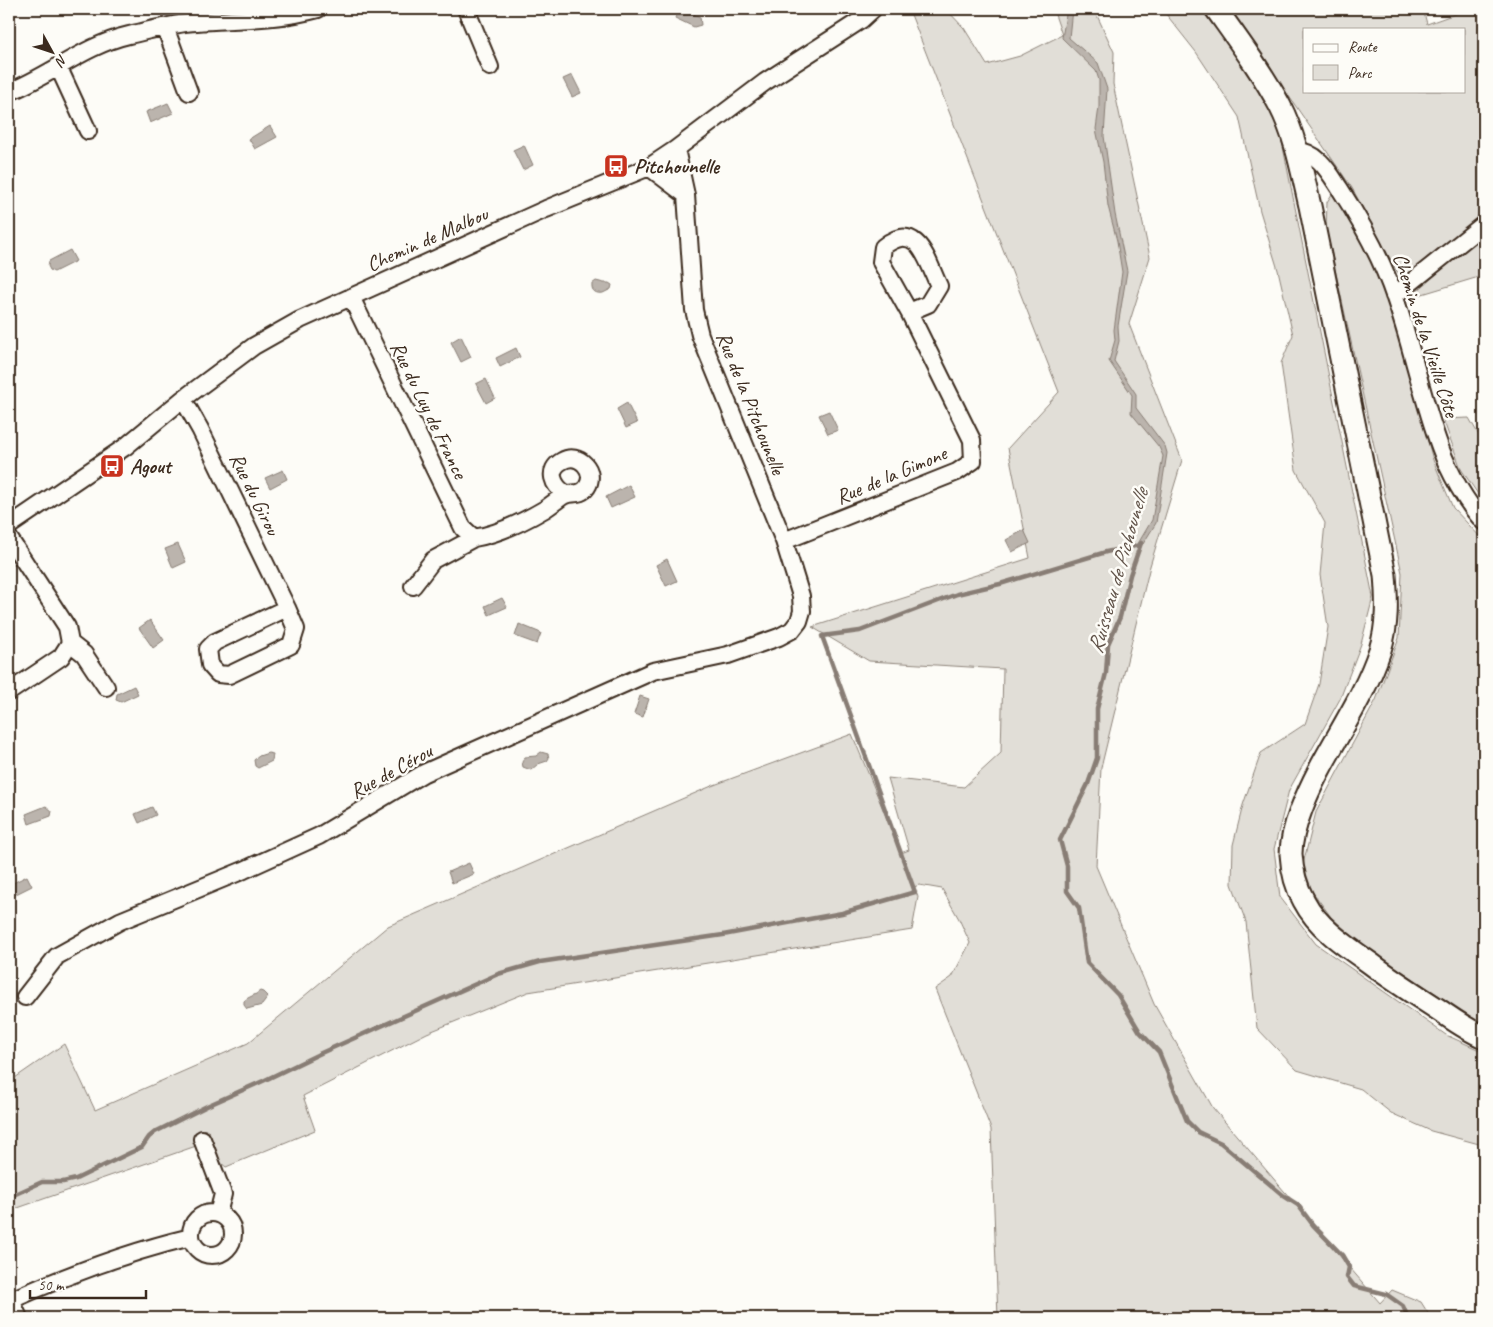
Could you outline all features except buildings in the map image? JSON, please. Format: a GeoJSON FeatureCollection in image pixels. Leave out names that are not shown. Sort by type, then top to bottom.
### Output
{"type":"FeatureCollection","features":[{"type":"Feature","properties":{"kind":"main road"},"geometry":{"type":"LineString","coordinates":[[1216,9],[1261,74],[1280,107],[1297,150],[1385,575],[1387,601],[1380,648],[1372,671],[1310,786],[1295,826],[1291,853],[1294,874],[1304,902],[1330,933],[1386,975],[1463,1026],[1484,1037]]}},
{"type":"Feature","properties":{"kind":"street"},"geometry":{"type":"LineString","coordinates":[[9,92],[28,85],[58,66],[86,52],[126,36],[195,22],[271,17],[318,9]]}},
{"type":"Feature","properties":{"kind":"street"},"geometry":{"type":"LineString","coordinates":[[466,9],[490,67]]}},
{"type":"Feature","properties":{"kind":"street","name":"Chemin de Malbou"},"geometry":{"type":"LineString","coordinates":[[9,526],[125,447],[183,399],[254,346],[300,320],[351,296],[649,167],[765,82],[861,20],[873,9]]}},
{"type":"Feature","properties":{"kind":"street"},"geometry":{"type":"LineString","coordinates":[[165,27],[189,92]]}},
{"type":"Feature","properties":{"kind":"street"},"geometry":{"type":"LineString","coordinates":[[58,66],[88,131]]}},
{"type":"Feature","properties":{"kind":"street","name":"Rue de la Pitchounelle"},"geometry":{"type":"LineString","coordinates":[[676,149],[686,195],[694,310],[700,335],[784,542],[801,596],[802,611],[799,621]]}},
{"type":"Feature","properties":{"kind":"street","name":"Chemin de la Vieille Côte"},"geometry":{"type":"LineString","coordinates":[[1297,150],[1303,150],[1314,156],[1326,168],[1359,218],[1394,296],[1440,448],[1462,491],[1484,522]]}},
{"type":"Feature","properties":{"kind":"street"},"geometry":{"type":"LineString","coordinates":[[649,167],[686,195]]}},
{"type":"Feature","properties":{"kind":"street"},"geometry":{"type":"LineString","coordinates":[[1394,296],[1484,224]]}},
{"type":"Feature","properties":{"kind":"street","name":"Rue du Luy de France"},"geometry":{"type":"LineString","coordinates":[[351,296],[463,528],[474,538]]}},
{"type":"Feature","properties":{"kind":"street","name":"Rue de la Gimone"},"geometry":{"type":"LineString","coordinates":[[784,542],[957,472],[973,461],[972,440],[909,312]]}},
{"type":"Feature","properties":{"kind":"street","name":"Rue du Girou"},"geometry":{"type":"LineString","coordinates":[[183,399],[200,429],[287,608],[296,629],[291,645],[229,675],[218,674],[210,665],[208,649],[215,642],[287,608]]}},
{"type":"Feature","properties":{"kind":"street"},"geometry":{"type":"LineString","coordinates":[[413,586],[433,560],[474,538],[491,535],[544,509],[566,494]]}},
{"type":"Feature","properties":{"kind":"street"},"geometry":{"type":"LineString","coordinates":[[9,538],[67,627],[70,643],[84,654],[106,688]]}},
{"type":"Feature","properties":{"kind":"street","name":"Rue de Cérou"},"geometry":{"type":"LineString","coordinates":[[25,997],[57,956],[120,921],[244,870],[319,836],[424,774],[653,671],[728,655],[779,637],[792,630],[799,621]]}},
{"type":"Feature","properties":{"kind":"street"},"geometry":{"type":"LineString","coordinates":[[9,692],[60,657],[70,643]]}},
{"type":"Feature","properties":{"kind":"street"},"geometry":{"type":"LineString","coordinates":[[202,1139],[223,1194],[218,1214]]}},
{"type":"Feature","properties":{"kind":"street"},"geometry":{"type":"LineString","coordinates":[[211,1213],[218,1214],[229,1222],[233,1236],[228,1248],[216,1255],[209,1256],[196,1249],[190,1237],[194,1223],[198,1218],[211,1213]]}},
{"type":"Feature","properties":{"kind":"street"},"geometry":{"type":"LineString","coordinates":[[19,1318],[10,1301],[47,1284],[146,1248],[190,1237]]}},
{"type":"Feature","properties":{"kind":"green space"},"geometry":{"type":"Polygon","coordinates":[[[913,9],[946,9],[964,28],[987,65],[1020,56],[1062,35],[1053,9],[1094,9],[1114,52],[1113,84],[1150,257],[1129,324],[1182,460],[1150,566],[1101,768],[1096,866],[1154,1004],[1213,1108],[1380,1303],[1392,1290],[1421,1302],[1431,1318],[998,1318],[991,1129],[935,989],[952,977],[970,943],[942,889],[919,885],[914,887],[918,897],[912,930],[528,992],[427,1033],[303,1096],[315,1130],[226,1167],[199,1145],[9,1211],[9,1082],[64,1044],[95,1110],[248,1043],[388,926],[714,785],[852,734],[901,853],[909,850],[888,778],[964,787],[1001,753],[1003,669],[869,661],[812,627],[1030,558],[1008,448],[1059,392],[910,12],[913,9]]]}},
{"type":"Feature","properties":{"kind":"green space"},"geometry":{"type":"Polygon","coordinates":[[[1162,9],[1204,9],[1265,97],[1280,132],[1373,597],[1361,644],[1340,699],[1289,790],[1274,849],[1280,897],[1316,944],[1446,1035],[1484,1052],[1484,1142],[1479,1144],[1431,1131],[1391,1113],[1361,1089],[1297,1070],[1257,1028],[1246,922],[1232,884],[1233,845],[1243,805],[1261,753],[1305,724],[1319,684],[1328,627],[1320,575],[1325,523],[1296,470],[1281,363],[1293,335],[1278,270],[1260,211],[1239,117],[1196,52],[1162,9]]]}},
{"type":"Feature","properties":{"kind":"green space"},"geometry":{"type":"Polygon","coordinates":[[[1229,9],[1423,9],[1427,24],[1469,9],[1484,9],[1484,216],[1418,270],[1399,275],[1352,188],[1229,9]]]}},
{"type":"Feature","properties":{"kind":"green space"},"geometry":{"type":"Polygon","coordinates":[[[1332,194],[1362,235],[1390,302],[1433,460],[1453,508],[1484,541],[1484,1025],[1365,947],[1331,917],[1312,891],[1303,864],[1316,812],[1376,700],[1399,638],[1402,573],[1326,228],[1327,202],[1332,194]]]}},
{"type":"Feature","properties":{"kind":"green space"},"geometry":{"type":"Polygon","coordinates":[[[1484,233],[1484,284],[1482,276],[1409,298],[1484,233]]]}},
{"type":"Feature","properties":{"kind":"green space"},"geometry":{"type":"Polygon","coordinates":[[[1469,418],[1484,444],[1484,503],[1461,469],[1443,419],[1469,418]]]}},
{"type":"Feature","properties":{"kind":"shaded area"},"geometry":{"type":"Polygon","coordinates":[[[679,9],[700,17],[701,25],[694,27],[675,18],[679,9]]]}},
{"type":"Feature","properties":{"kind":"shaded area"},"geometry":{"type":"Polygon","coordinates":[[[1067,9],[1072,9],[1069,38],[1098,63],[1107,89],[1104,136],[1115,214],[1127,271],[1118,326],[1119,341],[1114,361],[1136,394],[1136,408],[1165,446],[1167,453],[1156,523],[1143,544],[1136,547],[1152,520],[1163,456],[1159,447],[1131,413],[1132,395],[1109,361],[1115,340],[1114,330],[1122,272],[1117,241],[1108,206],[1103,162],[1096,129],[1099,107],[1099,80],[1096,71],[1062,38],[1067,9]]]}},
{"type":"Feature","properties":{"kind":"shaded area"},"geometry":{"type":"Polygon","coordinates":[[[572,75],[581,93],[572,97],[563,79],[572,75]]]}},
{"type":"Feature","properties":{"kind":"shaded area"},"geometry":{"type":"Polygon","coordinates":[[[168,103],[173,113],[150,123],[146,112],[168,103]]]}},
{"type":"Feature","properties":{"kind":"shaded area"},"geometry":{"type":"Polygon","coordinates":[[[270,126],[277,137],[255,149],[249,139],[270,126]]]}},
{"type":"Feature","properties":{"kind":"shaded area"},"geometry":{"type":"Polygon","coordinates":[[[524,145],[533,165],[523,170],[513,150],[524,145]]]}},
{"type":"Feature","properties":{"kind":"shaded area"},"geometry":{"type":"Polygon","coordinates":[[[70,250],[76,261],[54,272],[50,270],[48,266],[49,261],[70,250]]]}},
{"type":"Feature","properties":{"kind":"shaded area"},"geometry":{"type":"Polygon","coordinates":[[[596,281],[609,283],[612,285],[611,289],[603,293],[595,292],[592,289],[592,284],[596,281]]]}},
{"type":"Feature","properties":{"kind":"shaded area"},"geometry":{"type":"Polygon","coordinates":[[[461,336],[471,357],[461,362],[451,342],[461,336]]]}},
{"type":"Feature","properties":{"kind":"shaded area"},"geometry":{"type":"Polygon","coordinates":[[[516,348],[520,357],[500,367],[496,358],[516,348]]]}},
{"type":"Feature","properties":{"kind":"shaded area"},"geometry":{"type":"Polygon","coordinates":[[[486,379],[495,398],[486,403],[476,384],[486,379]]]}},
{"type":"Feature","properties":{"kind":"shaded area"},"geometry":{"type":"Polygon","coordinates":[[[627,403],[637,423],[626,428],[617,409],[627,403]]]}},
{"type":"Feature","properties":{"kind":"shaded area"},"geometry":{"type":"Polygon","coordinates":[[[829,411],[838,430],[828,434],[819,415],[829,411]]]}},
{"type":"Feature","properties":{"kind":"shaded area"},"geometry":{"type":"Polygon","coordinates":[[[283,470],[287,479],[270,488],[265,478],[283,470]]]}},
{"type":"Feature","properties":{"kind":"shaded area"},"geometry":{"type":"Polygon","coordinates":[[[629,485],[635,497],[611,508],[606,497],[629,485]]]}},
{"type":"Feature","properties":{"kind":"shaded area"},"geometry":{"type":"Polygon","coordinates":[[[1024,530],[1030,543],[1012,552],[1006,540],[1024,530]]]}},
{"type":"Feature","properties":{"kind":"shaded area"},"geometry":{"type":"Polygon","coordinates":[[[178,544],[186,562],[173,568],[165,549],[178,544]]]}},
{"type":"Feature","properties":{"kind":"shaded area"},"geometry":{"type":"Polygon","coordinates":[[[667,559],[677,581],[666,586],[656,565],[667,559]]]}},
{"type":"Feature","properties":{"kind":"shaded area"},"geometry":{"type":"Polygon","coordinates":[[[502,598],[507,607],[489,615],[485,606],[502,598]]]}},
{"type":"Feature","properties":{"kind":"shaded area"},"geometry":{"type":"Polygon","coordinates":[[[150,620],[164,640],[153,648],[139,628],[150,620]]]}},
{"type":"Feature","properties":{"kind":"shaded area"},"geometry":{"type":"Polygon","coordinates":[[[519,624],[541,633],[537,644],[515,636],[519,624]]]}},
{"type":"Feature","properties":{"kind":"shaded area"},"geometry":{"type":"Polygon","coordinates":[[[134,686],[138,694],[121,702],[116,700],[117,694],[134,686]]]}},
{"type":"Feature","properties":{"kind":"shaded area"},"geometry":{"type":"Polygon","coordinates":[[[640,696],[649,699],[643,717],[634,714],[640,696]]]}},
{"type":"Feature","properties":{"kind":"shaded area"},"geometry":{"type":"Polygon","coordinates":[[[541,752],[548,754],[549,758],[547,761],[538,764],[531,770],[523,767],[522,762],[525,757],[536,756],[541,752]]]}},
{"type":"Feature","properties":{"kind":"shaded area"},"geometry":{"type":"Polygon","coordinates":[[[268,753],[273,754],[272,761],[258,768],[255,766],[254,760],[268,753]]]}},
{"type":"Feature","properties":{"kind":"shaded area"},"geometry":{"type":"Polygon","coordinates":[[[46,806],[52,811],[51,816],[29,824],[26,814],[46,806]]]}},
{"type":"Feature","properties":{"kind":"shaded area"},"geometry":{"type":"Polygon","coordinates":[[[152,807],[156,815],[139,823],[135,814],[152,807]]]}},
{"type":"Feature","properties":{"kind":"shaded area"},"geometry":{"type":"Polygon","coordinates":[[[469,863],[474,874],[452,883],[448,872],[469,863]]]}},
{"type":"Feature","properties":{"kind":"shaded area"},"geometry":{"type":"Polygon","coordinates":[[[27,876],[32,886],[12,896],[9,885],[27,876]]]}},
{"type":"Feature","properties":{"kind":"shaded area"},"geometry":{"type":"Polygon","coordinates":[[[260,991],[268,997],[262,1005],[247,1009],[244,1001],[260,991]]]}},
{"type":"Feature","properties":{"kind":"waterway","name":"Ruisseau de Pichounelle"},"geometry":{"type":"LineString","coordinates":[[1141,543],[1130,575],[1120,617],[1108,644],[1106,673],[1097,709],[1097,758],[1088,784],[1060,840],[1067,866],[1067,891],[1079,908],[1087,963],[1118,995],[1140,1032],[1159,1052],[1187,1121],[1198,1132],[1221,1143],[1284,1196],[1298,1205],[1313,1225],[1342,1255],[1349,1267],[1347,1277],[1354,1286],[1386,1294],[1403,1306],[1408,1318]]}},
{"type":"Feature","properties":{"kind":"waterway"},"geometry":{"type":"LineString","coordinates":[[9,1197],[42,1182],[63,1182],[76,1179],[142,1147],[155,1132],[209,1105],[498,974],[540,962],[723,935],[842,913],[915,892],[822,636],[860,631],[957,594],[1000,584],[1106,552],[1140,545]]}},
{"type":"Feature","properties":{"kind":"place","name":"Pitchounelle"},"geometry":{"type":"Point","coordinates":[616,166]}},
{"type":"Feature","properties":{"kind":"place","name":"Agout"},"geometry":{"type":"Point","coordinates":[112,466]}}]}
